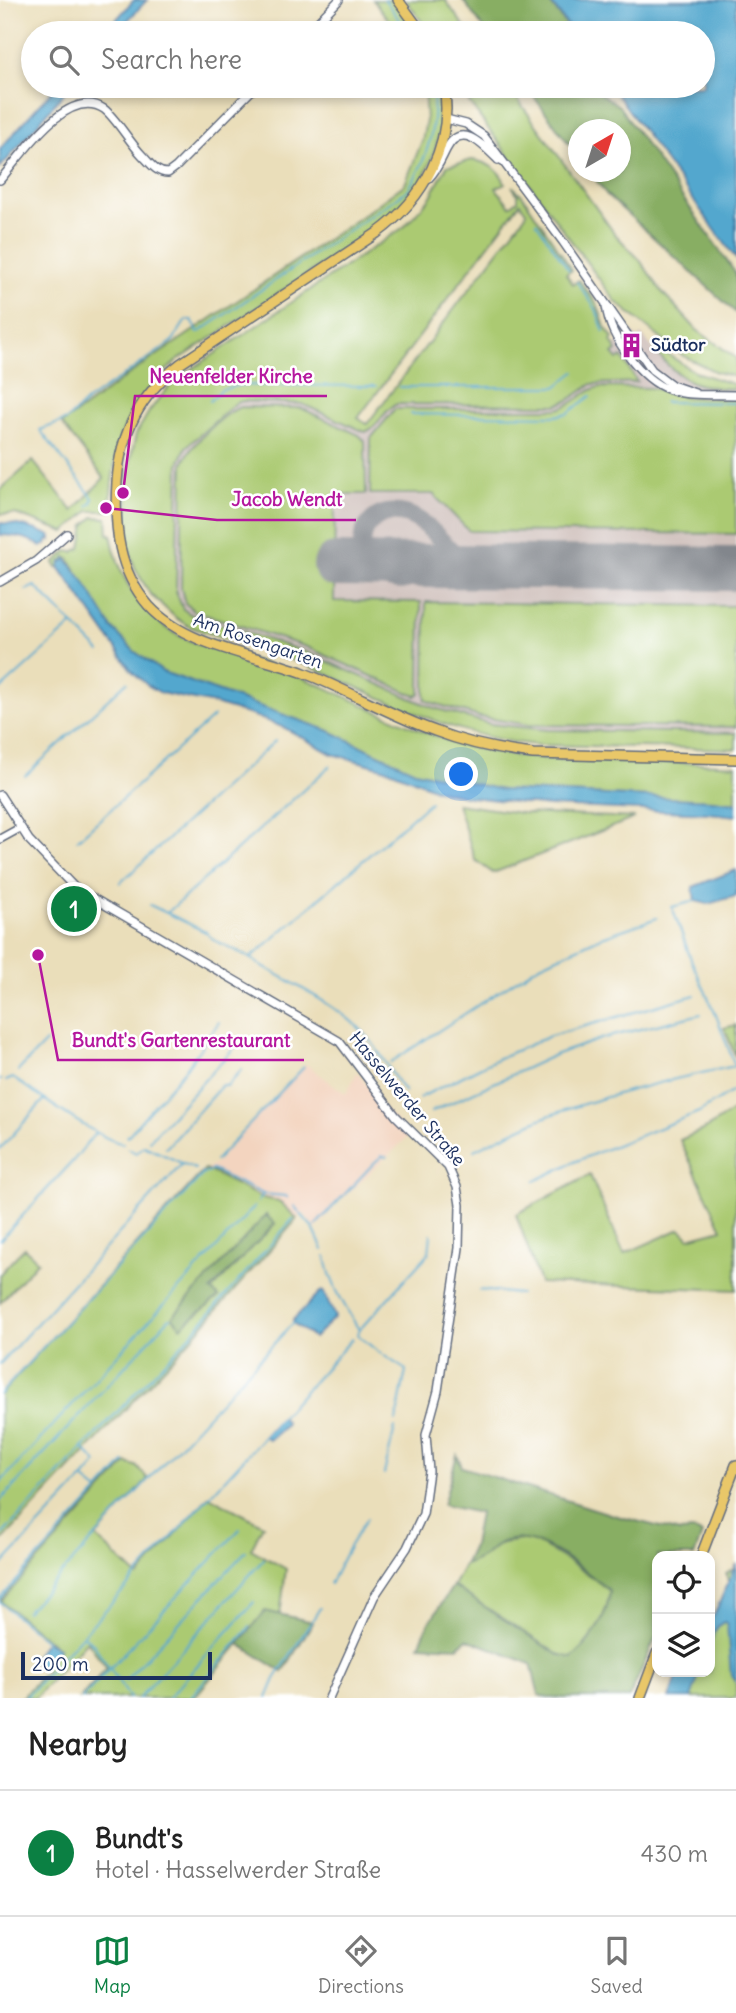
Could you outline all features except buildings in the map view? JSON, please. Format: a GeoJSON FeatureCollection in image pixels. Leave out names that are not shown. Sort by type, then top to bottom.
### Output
{"type":"FeatureCollection","features":[{"type":"Feature","properties":{"kind":"main road"},"geometry":{"type":"LineString","coordinates":[[398,0],[413,21]]}},
{"type":"Feature","properties":{"kind":"main road","name":"Am Rosengarten"},"geometry":{"type":"LineString","coordinates":[[445,98],[446,119],[439,151],[427,180],[409,206],[390,224],[180,364],[160,381],[146,398],[129,427],[117,472],[117,532],[122,560],[131,579],[156,613],[186,634],[308,674],[450,737],[488,747],[533,754],[736,759]]}},
{"type":"Feature","properties":{"kind":"main road"},"geometry":{"type":"LineString","coordinates":[[703,1551],[736,1465]]}},
{"type":"Feature","properties":{"kind":"main road"},"geometry":{"type":"LineString","coordinates":[[640,1698],[652,1666]]}},
{"type":"Feature","properties":{"kind":"street"},"geometry":{"type":"LineString","coordinates":[[319,21],[339,0]]}},
{"type":"Feature","properties":{"kind":"street"},"geometry":{"type":"LineString","coordinates":[[0,180],[52,121],[78,104],[93,104],[104,110],[156,170],[168,173],[244,98]]}},
{"type":"Feature","properties":{"kind":"street"},"geometry":{"type":"LineString","coordinates":[[446,119],[466,124],[478,131],[657,369],[673,382],[695,393]]}},
{"type":"Feature","properties":{"kind":"street"},"geometry":{"type":"LineString","coordinates":[[427,180],[435,173],[451,142],[464,136],[476,139],[513,175]]}},
{"type":"Feature","properties":{"kind":"street"},"geometry":{"type":"LineString","coordinates":[[606,302],[608,320],[615,337],[640,371],[653,383],[679,392],[736,395]]}},
{"type":"Feature","properties":{"kind":"street"},"geometry":{"type":"LineString","coordinates":[[0,582],[36,561],[67,534]]}},
{"type":"Feature","properties":{"kind":"street","name":"Hasselwerder Straße"},"geometry":{"type":"LineString","coordinates":[[0,795],[20,828],[63,877],[81,892],[339,1041],[396,1116],[448,1167],[457,1187],[460,1205],[459,1248],[438,1391],[426,1435],[429,1471],[424,1514],[407,1548],[374,1597],[328,1698]]}},
{"type":"Feature","properties":{"kind":"street"},"geometry":{"type":"LineString","coordinates":[[0,839],[20,828]]}},
{"type":"Feature","properties":{"kind":"shaded area"},"geometry":{"type":"Polygon","coordinates":[[[633,332],[638,338],[642,335],[667,365],[684,379],[707,387],[736,389],[736,736],[539,734],[455,719],[176,611],[175,458],[231,400],[301,398],[366,429],[390,399],[606,352],[633,332]]]}},
{"type":"Feature","properties":{"kind":"shaded area"},"geometry":{"type":"Polygon","coordinates":[[[306,1064],[346,1094],[357,1072],[383,1107],[410,1135],[339,1202],[316,1229],[303,1212],[297,1219],[279,1201],[263,1198],[205,1169],[214,1165],[306,1064]]]}},
{"type":"Feature","properties":{"kind":"green space"},"geometry":{"type":"Polygon","coordinates":[[[373,0],[394,0],[408,21],[390,21],[373,0]]]}},
{"type":"Feature","properties":{"kind":"green space"},"geometry":{"type":"Polygon","coordinates":[[[406,0],[445,0],[460,21],[421,21],[406,0]]]}},
{"type":"Feature","properties":{"kind":"green space"},"geometry":{"type":"Polygon","coordinates":[[[463,0],[548,0],[563,21],[478,21],[463,0]]]}},
{"type":"Feature","properties":{"kind":"green space"},"geometry":{"type":"Polygon","coordinates":[[[425,98],[441,98],[437,143],[420,184],[402,207],[384,223],[177,361],[145,394],[125,427],[119,445],[114,465],[110,511],[89,511],[65,532],[15,514],[0,514],[0,490],[33,461],[73,511],[104,478],[62,424],[128,375],[405,184],[422,141],[426,121],[425,98]]]}},
{"type":"Feature","properties":{"kind":"green space"},"geometry":{"type":"Polygon","coordinates":[[[466,98],[517,98],[568,169],[568,182],[577,182],[615,234],[697,330],[736,358],[736,377],[716,372],[681,355],[616,302],[466,98]]]}},
{"type":"Feature","properties":{"kind":"green space"},"geometry":{"type":"Polygon","coordinates":[[[535,98],[607,98],[619,106],[628,119],[568,119],[568,143],[535,98]]]}},
{"type":"Feature","properties":{"kind":"green space"},"geometry":{"type":"Polygon","coordinates":[[[631,123],[736,274],[736,313],[607,195],[597,182],[631,182],[631,123]]]}},
{"type":"Feature","properties":{"kind":"green space"},"geometry":{"type":"Polygon","coordinates":[[[472,160],[482,162],[496,170],[503,178],[505,183],[496,188],[510,206],[518,200],[512,186],[522,195],[572,270],[566,274],[573,284],[579,280],[597,304],[605,327],[613,338],[611,341],[617,351],[613,354],[618,360],[622,357],[637,382],[592,384],[557,405],[397,404],[365,432],[302,404],[243,401],[236,403],[186,447],[179,464],[176,592],[183,609],[192,615],[306,652],[431,707],[490,724],[548,730],[736,733],[736,749],[537,745],[506,741],[449,726],[298,662],[190,627],[150,594],[135,568],[128,546],[127,477],[136,434],[150,410],[174,381],[404,227],[430,198],[447,166],[472,160]],[[520,203],[358,418],[367,424],[527,213],[520,203]]]}},
{"type":"Feature","properties":{"kind":"green space"},"geometry":{"type":"Polygon","coordinates":[[[658,348],[695,372],[736,385],[736,389],[710,387],[690,381],[664,361],[655,351],[658,348]]]}},
{"type":"Feature","properties":{"kind":"green space"},"geometry":{"type":"Polygon","coordinates":[[[600,387],[654,388],[686,397],[736,399],[736,534],[469,531],[433,494],[370,494],[371,438],[395,409],[557,409],[600,387]]]}},
{"type":"Feature","properties":{"kind":"green space"},"geometry":{"type":"Polygon","coordinates":[[[240,407],[301,408],[359,435],[365,441],[366,494],[335,494],[334,601],[421,602],[420,693],[416,696],[307,647],[194,611],[185,603],[181,588],[183,464],[207,432],[240,407]]]}},
{"type":"Feature","properties":{"kind":"green space"},"geometry":{"type":"Polygon","coordinates":[[[94,517],[107,518],[108,534],[111,534],[117,560],[135,596],[162,625],[188,640],[276,667],[440,737],[498,753],[557,760],[736,765],[736,803],[502,790],[415,771],[327,730],[163,672],[134,651],[112,628],[69,559],[66,557],[65,562],[62,561],[57,568],[54,563],[67,551],[73,552],[81,548],[85,525],[94,517]]]}},
{"type":"Feature","properties":{"kind":"green space"},"geometry":{"type":"Polygon","coordinates":[[[426,602],[736,606],[736,727],[529,725],[480,717],[430,702],[426,700],[425,694],[426,602]]]}},
{"type":"Feature","properties":{"kind":"green space"},"geometry":{"type":"Polygon","coordinates":[[[457,804],[521,813],[635,818],[493,873],[475,860],[457,804]]]}},
{"type":"Feature","properties":{"kind":"green space"},"geometry":{"type":"Polygon","coordinates":[[[736,1025],[736,1057],[724,1028],[736,1025]]]}},
{"type":"Feature","properties":{"kind":"green space"},"geometry":{"type":"Polygon","coordinates":[[[736,1109],[736,1290],[540,1283],[516,1214],[590,1175],[624,1254],[680,1229],[689,1238],[722,1229],[680,1140],[707,1128],[736,1109]]]}},
{"type":"Feature","properties":{"kind":"green space"},"geometry":{"type":"Polygon","coordinates":[[[205,1169],[263,1198],[279,1201],[297,1219],[192,1338],[0,1543],[0,1395],[205,1169]],[[266,1215],[211,1291],[274,1225],[266,1215]]]}},
{"type":"Feature","properties":{"kind":"green space"},"geometry":{"type":"Polygon","coordinates":[[[266,1215],[275,1224],[211,1290],[219,1297],[181,1327],[172,1317],[266,1215]]]}},
{"type":"Feature","properties":{"kind":"green space"},"geometry":{"type":"Polygon","coordinates":[[[24,1248],[38,1261],[0,1303],[0,1274],[24,1248]]]}},
{"type":"Feature","properties":{"kind":"green space"},"geometry":{"type":"Polygon","coordinates":[[[457,1455],[462,1467],[613,1515],[680,1532],[694,1531],[702,1534],[696,1551],[652,1551],[652,1646],[629,1698],[547,1698],[539,1695],[531,1664],[467,1639],[458,1647],[419,1645],[429,1623],[453,1586],[557,1654],[572,1658],[597,1628],[606,1611],[610,1591],[560,1554],[531,1541],[503,1542],[464,1565],[473,1546],[479,1513],[443,1505],[457,1455]]]}},
{"type":"Feature","properties":{"kind":"green space"},"geometry":{"type":"Polygon","coordinates":[[[127,1463],[136,1466],[148,1479],[96,1537],[138,1577],[209,1496],[263,1525],[251,1549],[286,1569],[280,1615],[265,1612],[194,1698],[80,1698],[107,1668],[87,1641],[35,1698],[21,1698],[46,1671],[43,1667],[59,1649],[1,1601],[127,1463]]]}},
{"type":"Feature","properties":{"kind":"green space"},"geometry":{"type":"Polygon","coordinates":[[[528,1539],[570,1562],[610,1591],[597,1628],[572,1659],[557,1654],[453,1586],[464,1565],[502,1543],[528,1539]]]}},
{"type":"Feature","properties":{"kind":"green space"},"geometry":{"type":"Polygon","coordinates":[[[736,1567],[736,1698],[683,1698],[689,1677],[715,1677],[715,1622],[731,1592],[726,1574],[736,1567]]]}},
{"type":"Feature","properties":{"kind":"green space"},"geometry":{"type":"Polygon","coordinates":[[[265,1611],[313,1622],[283,1672],[239,1644],[265,1611]]]}},
{"type":"Feature","properties":{"kind":"water"},"geometry":{"type":"Polygon","coordinates":[[[134,0],[147,0],[127,21],[115,21],[134,0]]]}},
{"type":"Feature","properties":{"kind":"water"},"geometry":{"type":"Polygon","coordinates":[[[549,0],[736,0],[736,259],[620,98],[715,98],[715,21],[564,21],[549,0]]]}},
{"type":"Feature","properties":{"kind":"water"},"geometry":{"type":"Polygon","coordinates":[[[45,98],[60,98],[0,168],[0,149],[45,98]]]}},
{"type":"Feature","properties":{"kind":"water"},"geometry":{"type":"Polygon","coordinates":[[[0,523],[32,528],[51,536],[51,540],[48,539],[46,545],[41,546],[21,538],[0,535],[0,523]]]}},
{"type":"Feature","properties":{"kind":"water"},"geometry":{"type":"Polygon","coordinates":[[[65,557],[84,581],[112,628],[134,651],[163,672],[327,730],[415,771],[502,790],[736,803],[736,816],[549,806],[470,797],[438,790],[390,770],[332,754],[285,728],[254,716],[161,693],[132,671],[59,567],[61,562],[66,560],[65,557]]]}},
{"type":"Feature","properties":{"kind":"water"},"geometry":{"type":"Polygon","coordinates":[[[736,870],[736,896],[708,904],[695,901],[693,887],[736,870]]]}},
{"type":"Feature","properties":{"kind":"water"},"geometry":{"type":"Polygon","coordinates":[[[323,1291],[335,1317],[314,1338],[293,1323],[293,1320],[323,1291]]]}},
{"type":"Feature","properties":{"kind":"water"},"geometry":{"type":"Polygon","coordinates":[[[281,1417],[286,1422],[285,1426],[269,1440],[264,1436],[281,1417]]]}},
{"type":"Feature","properties":{"kind":"water"},"geometry":{"type":"Polygon","coordinates":[[[736,1564],[736,1683],[731,1676],[727,1624],[724,1622],[718,1626],[715,1632],[715,1613],[736,1564]]]}},
{"type":"Feature","properties":{"kind":"water"},"geometry":{"type":"Polygon","coordinates":[[[46,1641],[59,1649],[41,1668],[31,1660],[46,1641]]]}},
{"type":"Feature","properties":{"kind":"water"},"geometry":{"type":"Polygon","coordinates":[[[677,1677],[698,1677],[691,1698],[669,1698],[677,1677]]]}},
{"type":"Feature","properties":{"kind":"waterway"},"geometry":{"type":"LineString","coordinates":[[385,0],[400,21]]}},
{"type":"Feature","properties":{"kind":"waterway"},"geometry":{"type":"LineString","coordinates":[[88,506],[93,498],[40,430],[67,420],[87,401],[172,342],[186,320],[192,320],[198,333],[408,190],[421,166],[430,140],[434,98]]}},
{"type":"Feature","properties":{"kind":"waterway"},"geometry":{"type":"LineString","coordinates":[[536,222],[569,270]]}},
{"type":"Feature","properties":{"kind":"waterway"},"geometry":{"type":"LineString","coordinates":[[577,282],[596,309],[604,332]]}},
{"type":"Feature","properties":{"kind":"waterway"},"geometry":{"type":"LineString","coordinates":[[399,387],[556,387],[575,372]]}},
{"type":"Feature","properties":{"kind":"waterway"},"geometry":{"type":"LineString","coordinates":[[210,401],[221,390],[240,385],[376,386]]}},
{"type":"Feature","properties":{"kind":"waterway"},"geometry":{"type":"LineString","coordinates":[[411,414],[556,416],[568,413],[591,396]]}},
{"type":"Feature","properties":{"kind":"waterway"},"geometry":{"type":"LineString","coordinates":[[664,402],[736,403]]}},
{"type":"Feature","properties":{"kind":"waterway"},"geometry":{"type":"LineString","coordinates":[[26,590],[35,586],[100,652]]}},
{"type":"Feature","properties":{"kind":"waterway"},"geometry":{"type":"LineString","coordinates":[[0,690],[72,625]]}},
{"type":"Feature","properties":{"kind":"waterway"},"geometry":{"type":"LineString","coordinates":[[25,776],[127,682]]}},
{"type":"Feature","properties":{"kind":"waterway"},"geometry":{"type":"LineString","coordinates":[[77,840],[214,716]]}},
{"type":"Feature","properties":{"kind":"waterway"},"geometry":{"type":"LineString","coordinates":[[120,883],[275,741]]}},
{"type":"Feature","properties":{"kind":"waterway"},"geometry":{"type":"LineString","coordinates":[[168,912],[330,766]]}},
{"type":"Feature","properties":{"kind":"waterway"},"geometry":{"type":"LineString","coordinates":[[252,957],[430,802]]}},
{"type":"Feature","properties":{"kind":"waterway"},"geometry":{"type":"LineString","coordinates":[[474,1150],[571,1108],[640,1088],[735,1066],[672,907],[695,901]]}},
{"type":"Feature","properties":{"kind":"waterway"},"geometry":{"type":"LineString","coordinates":[[150,905],[206,932],[217,942],[246,955],[343,1015],[371,1041],[405,1092]]}},
{"type":"Feature","properties":{"kind":"waterway"},"geometry":{"type":"LineString","coordinates":[[391,1062],[538,966],[599,938],[657,918]]}},
{"type":"Feature","properties":{"kind":"waterway"},"geometry":{"type":"LineString","coordinates":[[419,1098],[550,1036],[695,995]]}},
{"type":"Feature","properties":{"kind":"waterway"},"geometry":{"type":"LineString","coordinates":[[431,1112],[557,1054],[604,1038],[701,1014]]}},
{"type":"Feature","properties":{"kind":"waterway"},"geometry":{"type":"LineString","coordinates":[[127,1137],[187,1067],[219,1022]]}},
{"type":"Feature","properties":{"kind":"waterway"},"geometry":{"type":"LineString","coordinates":[[149,1141],[242,1039]]}},
{"type":"Feature","properties":{"kind":"waterway"},"geometry":{"type":"LineString","coordinates":[[18,1071],[46,1042]]}},
{"type":"Feature","properties":{"kind":"waterway"},"geometry":{"type":"LineString","coordinates":[[215,1161],[304,1067]]}},
{"type":"Feature","properties":{"kind":"waterway"},"geometry":{"type":"LineString","coordinates":[[166,1148],[222,1085],[227,1086],[242,1069]]}},
{"type":"Feature","properties":{"kind":"waterway"},"geometry":{"type":"LineString","coordinates":[[6,1081],[13,1078],[101,1135],[123,1143]]}},
{"type":"Feature","properties":{"kind":"waterway"},"geometry":{"type":"LineString","coordinates":[[535,1181],[574,1162],[699,1112],[736,1089]]}},
{"type":"Feature","properties":{"kind":"waterway"},"geometry":{"type":"LineString","coordinates":[[0,1149],[44,1100]]}},
{"type":"Feature","properties":{"kind":"waterway"},"geometry":{"type":"LineString","coordinates":[[0,1240],[96,1132]]}},
{"type":"Feature","properties":{"kind":"waterway"},"geometry":{"type":"LineString","coordinates":[[127,1148],[136,1153],[144,1146],[195,1169]]}},
{"type":"Feature","properties":{"kind":"waterway"},"geometry":{"type":"LineString","coordinates":[[313,1228],[374,1163],[382,1156],[387,1157]]}},
{"type":"Feature","properties":{"kind":"waterway"},"geometry":{"type":"LineString","coordinates":[[0,1364],[183,1163]]}},
{"type":"Feature","properties":{"kind":"waterway"},"geometry":{"type":"LineString","coordinates":[[201,1172],[203,1174],[212,1170],[263,1194],[288,1198]]}},
{"type":"Feature","properties":{"kind":"waterway"},"geometry":{"type":"LineString","coordinates":[[0,1394],[203,1174]]}},
{"type":"Feature","properties":{"kind":"waterway"},"geometry":{"type":"LineString","coordinates":[[258,1202],[263,1194]]}},
{"type":"Feature","properties":{"kind":"waterway"},"geometry":{"type":"LineString","coordinates":[[294,1206],[313,1228],[323,1250]]}},
{"type":"Feature","properties":{"kind":"waterway"},"geometry":{"type":"LineString","coordinates":[[0,1483],[254,1207]]}},
{"type":"Feature","properties":{"kind":"waterway"},"geometry":{"type":"LineString","coordinates":[[98,1491],[83,1479],[97,1463],[83,1448],[189,1337],[293,1219]]}},
{"type":"Feature","properties":{"kind":"waterway"},"geometry":{"type":"LineString","coordinates":[[360,1329],[429,1253],[431,1234]]}},
{"type":"Feature","properties":{"kind":"waterway"},"geometry":{"type":"LineString","coordinates":[[326,1256],[334,1285],[359,1330],[358,1335],[406,1370],[396,1421]]}},
{"type":"Feature","properties":{"kind":"waterway"},"geometry":{"type":"LineString","coordinates":[[479,1290],[520,1294]]}},
{"type":"Feature","properties":{"kind":"waterway"},"geometry":{"type":"LineString","coordinates":[[0,1501],[170,1318]]}},
{"type":"Feature","properties":{"kind":"waterway"},"geometry":{"type":"LineString","coordinates":[[26,1612],[293,1323]]}},
{"type":"Feature","properties":{"kind":"waterway"},"geometry":{"type":"LineString","coordinates":[[273,1426],[352,1339]]}},
{"type":"Feature","properties":{"kind":"waterway"},"geometry":{"type":"LineString","coordinates":[[384,1474],[395,1428]]}},
{"type":"Feature","properties":{"kind":"waterway"},"geometry":{"type":"LineString","coordinates":[[25,1698],[270,1430]]}},
{"type":"Feature","properties":{"kind":"waterway"},"geometry":{"type":"LineString","coordinates":[[0,1537],[83,1448]]}},
{"type":"Feature","properties":{"kind":"waterway"},"geometry":{"type":"LineString","coordinates":[[0,1599],[125,1462]]}},
{"type":"Feature","properties":{"kind":"waterway"},"geometry":{"type":"LineString","coordinates":[[0,1567],[83,1479]]}},
{"type":"Feature","properties":{"kind":"waterway"},"geometry":{"type":"LineString","coordinates":[[330,1584],[367,1518]]}},
{"type":"Feature","properties":{"kind":"waterway"},"geometry":{"type":"LineString","coordinates":[[82,1698],[240,1529]]}},
{"type":"Feature","properties":{"kind":"waterway"},"geometry":{"type":"LineString","coordinates":[[125,1681],[246,1551]]}},
{"type":"Feature","properties":{"kind":"waterway"},"geometry":{"type":"LineString","coordinates":[[139,1698],[264,1559]]}},
{"type":"Feature","properties":{"kind":"waterway"},"geometry":{"type":"LineString","coordinates":[[0,1602],[46,1641]]}},
{"type":"Feature","properties":{"kind":"waterway"},"geometry":{"type":"LineString","coordinates":[[168,1698],[254,1602]]}},
{"type":"Feature","properties":{"kind":"waterway"},"geometry":{"type":"LineString","coordinates":[[267,1698],[275,1679],[320,1608]]}},
{"type":"Feature","properties":{"kind":"waterway"},"geometry":{"type":"LineString","coordinates":[[190,1698],[250,1627]]}},
{"type":"Feature","properties":{"kind":"waterway"},"geometry":{"type":"LineString","coordinates":[[83,1635],[94,1645],[130,1698]]}},
{"type":"Feature","properties":{"kind":"taxiway"},"geometry":{"type":"LineString","coordinates":[[475,566],[437,568],[408,579],[392,580],[378,575],[368,565],[362,541],[373,519],[385,514],[400,513],[412,516],[458,556],[479,566]]}},
{"type":"Feature","properties":{"kind":"runway"},"geometry":{"type":"LineString","coordinates":[[335,565],[736,569]]}},
{"type":"Feature","properties":{"kind":"place","name":"Südtor"},"geometry":{"type":"Point","coordinates":[631,345]}},
{"type":"Feature","properties":{"kind":"place","name":"Neuenfelder Kirche"},"geometry":{"type":"Point","coordinates":[123,493]}},
{"type":"Feature","properties":{"kind":"place","name":"Jacob Wendt"},"geometry":{"type":"Point","coordinates":[106,508]}},
{"type":"Feature","properties":{"kind":"place","name":"Bundt's"},"geometry":{"type":"Point","coordinates":[74,909]}},
{"type":"Feature","properties":{"kind":"place","name":"Bundt's Gartenrestaurant"},"geometry":{"type":"Point","coordinates":[38,955]}}]}
